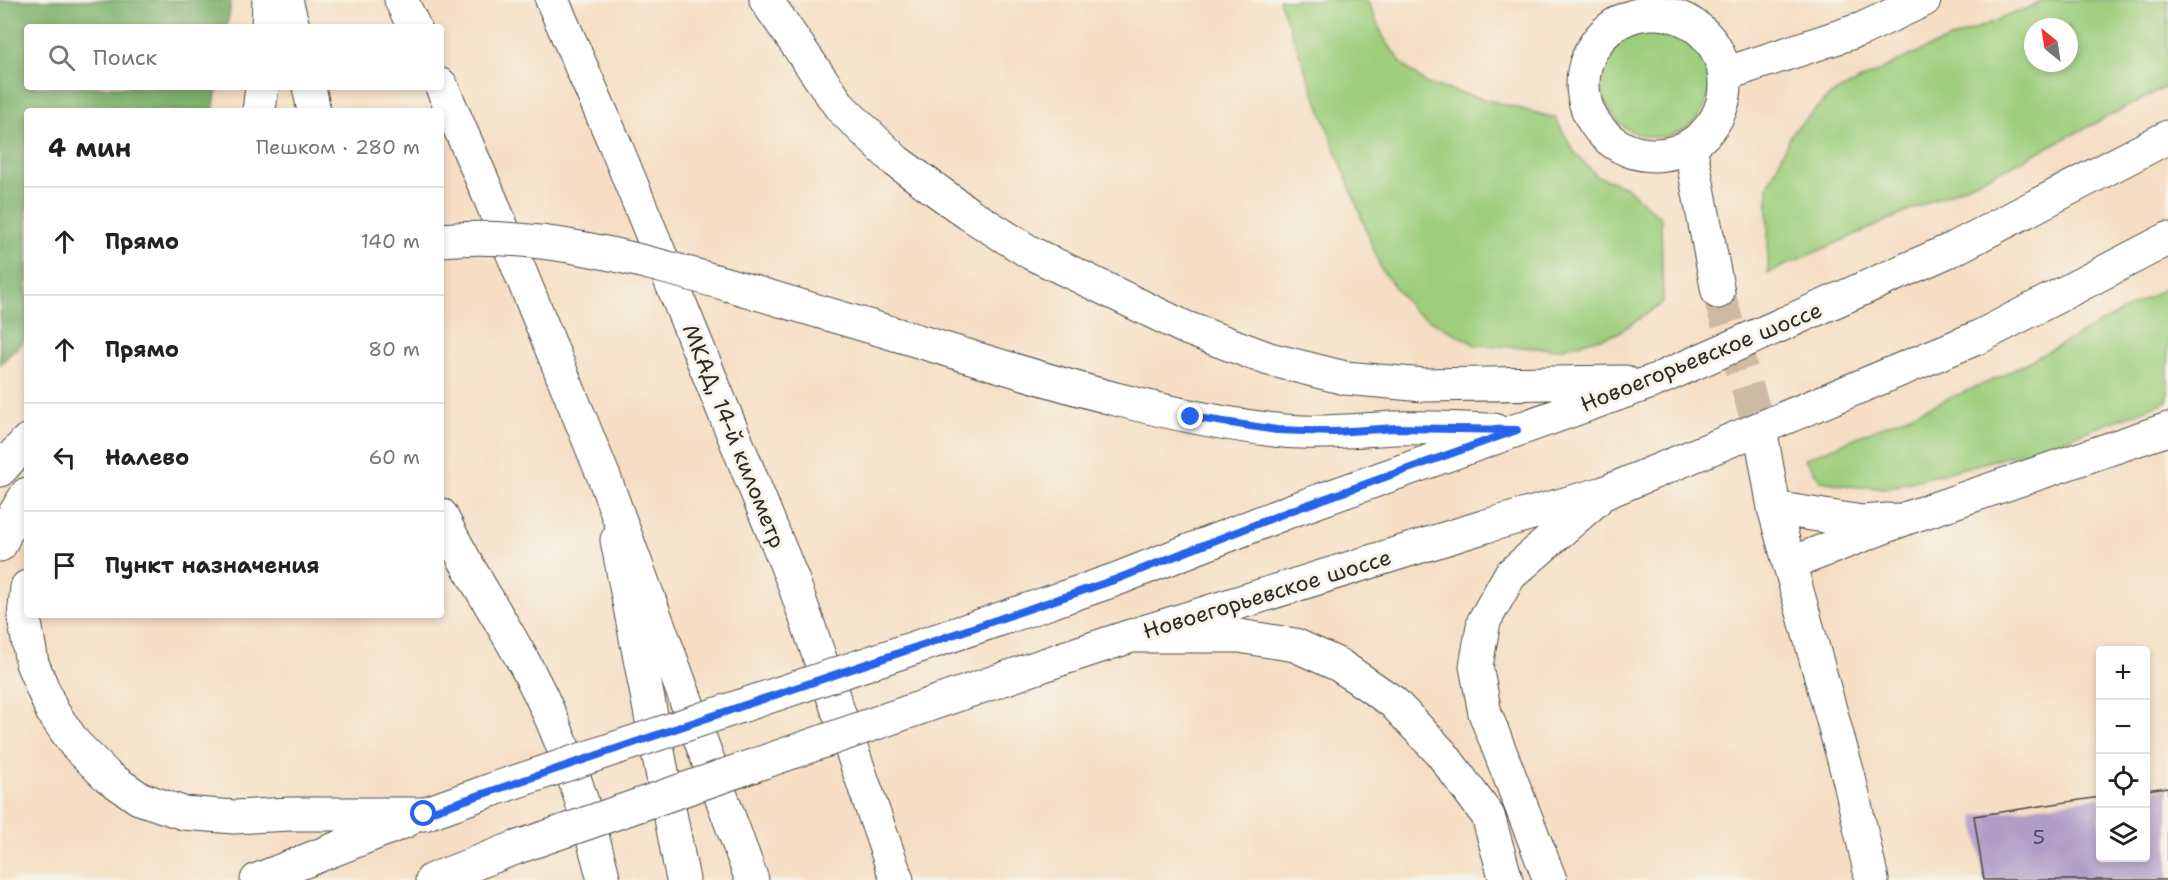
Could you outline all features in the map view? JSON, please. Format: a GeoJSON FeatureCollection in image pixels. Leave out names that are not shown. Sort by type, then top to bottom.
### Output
{"type":"FeatureCollection","features":[{"type":"Feature","properties":{"kind":"main road"},"geometry":{"type":"LineString","coordinates":[[268,24],[269,0]]}},
{"type":"Feature","properties":{"kind":"main road"},"geometry":{"type":"LineString","coordinates":[[286,0],[292,24]]}},
{"type":"Feature","properties":{"kind":"main road"},"geometry":{"type":"LineString","coordinates":[[401,0],[413,24]]}},
{"type":"Feature","properties":{"kind":"main road","name":"МКАД, 14-й километр"},"geometry":{"type":"LineString","coordinates":[[552,0],[615,144],[793,581],[897,880]]}},
{"type":"Feature","properties":{"kind":"main road"},"geometry":{"type":"LineString","coordinates":[[766,0],[842,108],[896,161],[969,214],[1031,253],[1186,328],[1269,359],[1345,378],[1424,385],[1654,381]]}},
{"type":"Feature","properties":{"kind":"main road"},"geometry":{"type":"LineString","coordinates":[[1725,74],[1862,29],[1924,0]]}},
{"type":"Feature","properties":{"kind":"main road"},"geometry":{"type":"LineString","coordinates":[[1651,12],[1677,16],[1700,29],[1717,49],[1725,74],[1723,102],[1711,127],[1690,146],[1662,155],[1633,153],[1607,139],[1589,115],[1582,87],[1586,59],[1601,35],[1624,19],[1651,12]]}},
{"type":"Feature","properties":{"kind":"main road"},"geometry":{"type":"LineString","coordinates":[[259,108],[262,90]]}},
{"type":"Feature","properties":{"kind":"main road"},"geometry":{"type":"LineString","coordinates":[[310,90],[313,108]]}},
{"type":"Feature","properties":{"kind":"main road"},"geometry":{"type":"LineString","coordinates":[[443,90],[604,477],[752,880]]}},
{"type":"Feature","properties":{"kind":"main road","name":"Новоегорьевское шоссе"},"geometry":{"type":"LineString","coordinates":[[257,880],[424,814],[1046,604],[1117,579],[1290,511],[1654,381],[1955,248],[2168,137]]}},
{"type":"Feature","properties":{"kind":"main road"},"geometry":{"type":"LineString","coordinates":[[1690,146],[1718,292]]}},
{"type":"Feature","properties":{"kind":"main road","name":"Новоегорьевское шоссе"},"geometry":{"type":"LineString","coordinates":[[432,880],[515,848],[1064,658],[1486,526],[1604,493],[1979,337],[2168,239]]}},
{"type":"Feature","properties":{"kind":"main road"},"geometry":{"type":"LineString","coordinates":[[444,240],[517,240],[572,246],[661,266],[1039,378],[1191,417],[1277,430],[1334,432],[1396,428],[1517,430]]}},
{"type":"Feature","properties":{"kind":"main road"},"geometry":{"type":"LineString","coordinates":[[1789,564],[1907,518],[2168,429]]}},
{"type":"Feature","properties":{"kind":"main road"},"geometry":{"type":"LineString","coordinates":[[1761,433],[1774,508],[1850,778],[1872,880]]}},
{"type":"Feature","properties":{"kind":"main road"},"geometry":{"type":"LineString","coordinates":[[0,470],[24,444]]}},
{"type":"Feature","properties":{"kind":"main road"},"geometry":{"type":"LineString","coordinates":[[604,477],[683,880]]}},
{"type":"Feature","properties":{"kind":"main road"},"geometry":{"type":"LineString","coordinates":[[1550,880],[1485,713],[1476,666],[1484,621],[1510,575],[1604,493]]}},
{"type":"Feature","properties":{"kind":"main road"},"geometry":{"type":"LineString","coordinates":[[0,544],[24,499]]}},
{"type":"Feature","properties":{"kind":"main road"},"geometry":{"type":"LineString","coordinates":[[1774,508],[1862,522],[1907,518]]}},
{"type":"Feature","properties":{"kind":"main road"},"geometry":{"type":"LineString","coordinates":[[444,524],[449,538],[489,600],[531,676],[563,748],[590,826],[604,880]]}},
{"type":"Feature","properties":{"kind":"main road"},"geometry":{"type":"LineString","coordinates":[[24,618],[32,663],[52,711],[75,744],[107,776],[139,798],[183,813],[234,818],[291,814],[424,814]]}},
{"type":"Feature","properties":{"kind":"main road"},"geometry":{"type":"LineString","coordinates":[[1131,636],[1239,636],[1295,645],[1339,665],[1393,702],[1442,754],[1488,816],[1506,880]]}},
{"type":"Feature","properties":{"kind":"green space"},"geometry":{"type":"Polygon","coordinates":[[[0,0],[230,0],[227,24],[24,24],[24,90],[216,90],[214,108],[24,108],[24,341],[0,364],[0,0]]]}},
{"type":"Feature","properties":{"kind":"green space"},"geometry":{"type":"Polygon","coordinates":[[[1279,0],[1367,0],[1384,38],[1402,64],[1427,84],[1555,118],[1575,153],[1597,176],[1626,187],[1661,218],[1663,303],[1616,334],[1559,349],[1476,345],[1413,311],[1381,269],[1279,0]]]}},
{"type":"Feature","properties":{"kind":"green space"},"geometry":{"type":"Polygon","coordinates":[[[2047,0],[2168,0],[2168,86],[2011,166],[1768,273],[1768,186],[1792,133],[1830,95],[1913,54],[2047,0]]]}},
{"type":"Feature","properties":{"kind":"green space"},"geometry":{"type":"Polygon","coordinates":[[[1656,29],[1677,33],[1694,45],[1706,62],[1710,83],[1706,104],[1694,121],[1677,133],[1656,137],[1635,133],[1618,121],[1606,104],[1602,83],[1606,62],[1618,45],[1635,33],[1656,29]]]}},
{"type":"Feature","properties":{"kind":"green space"},"geometry":{"type":"Polygon","coordinates":[[[2168,287],[2168,401],[2044,447],[1887,488],[1856,487],[1821,481],[1805,459],[2000,377],[2168,287]]]}},
{"type":"Feature","properties":{"kind":"building"},"geometry":{"type":"Polygon","coordinates":[[[2168,787],[2168,880],[1984,880],[1974,816],[2096,798],[2096,862],[2150,862],[2150,789],[2168,787]]]}},
{"type":"Feature","properties":{"kind":"tunnel"},"geometry":{"type":"LineString","coordinates":[[1718,292],[1761,433]]}},
{"type":"Feature","properties":{"kind":"route"},"geometry":{"type":"LineString","coordinates":[[424,814],[1046,604],[1117,579],[1290,511],[1517,430],[1396,428],[1334,432],[1277,430],[1191,417]]}}]}
